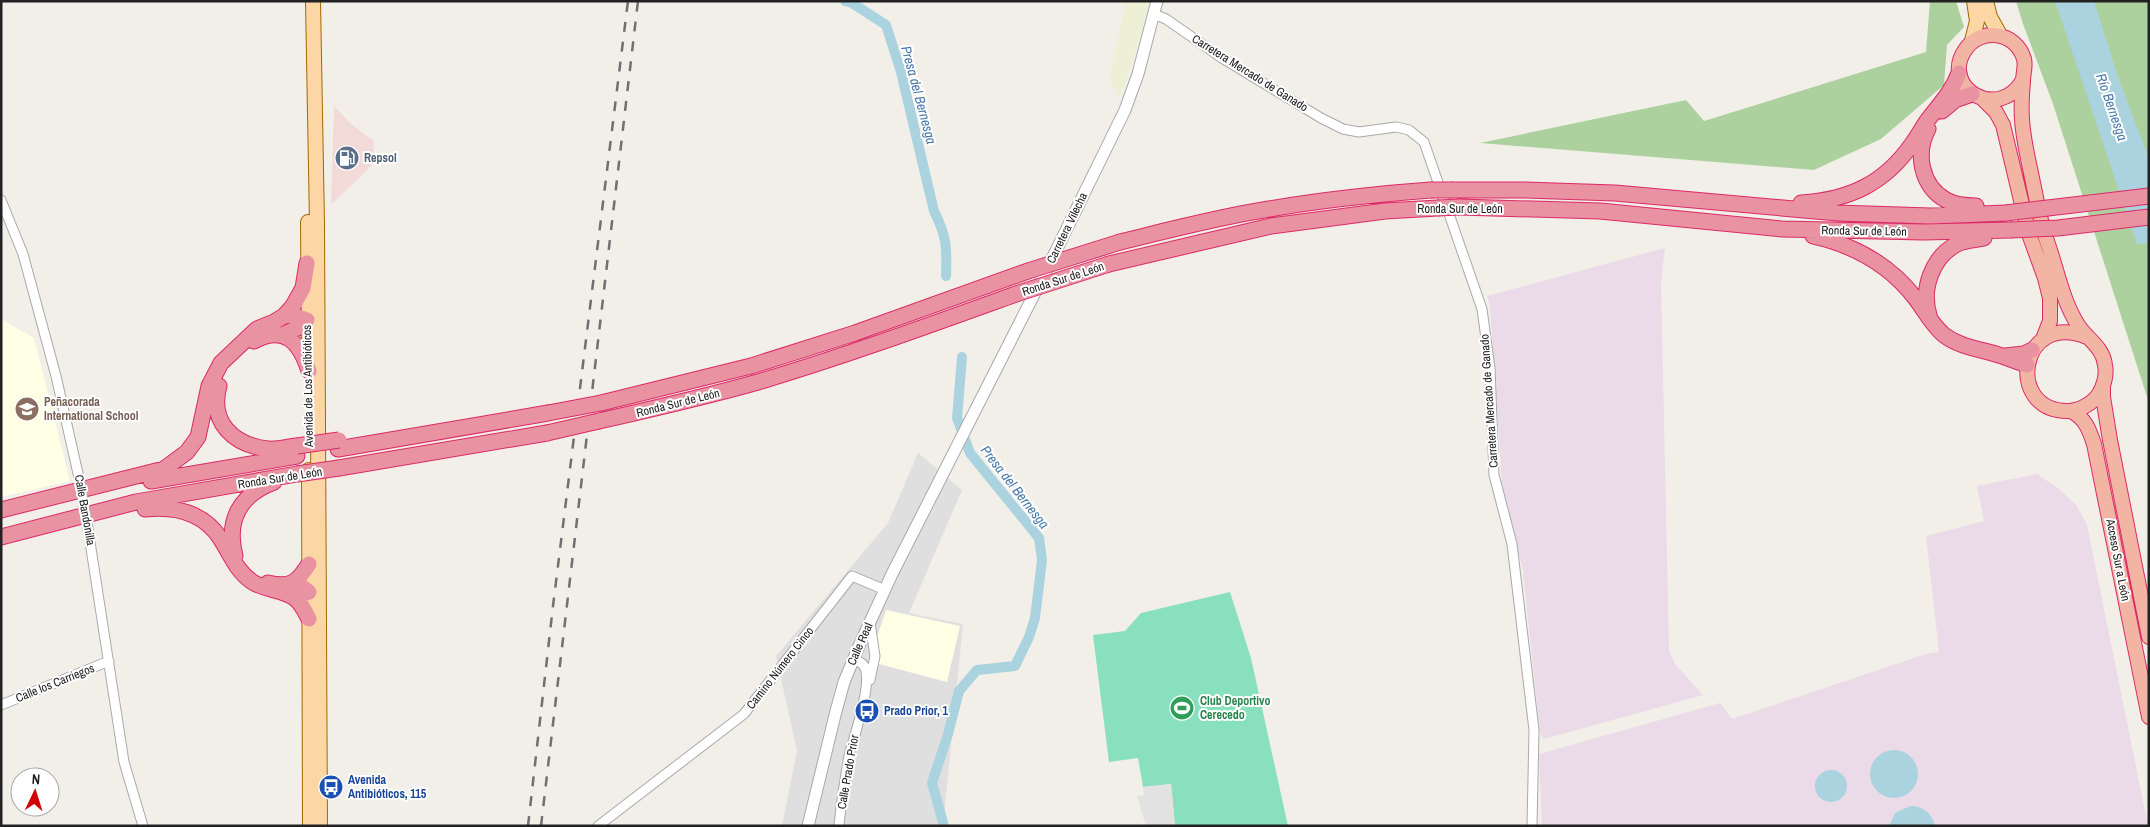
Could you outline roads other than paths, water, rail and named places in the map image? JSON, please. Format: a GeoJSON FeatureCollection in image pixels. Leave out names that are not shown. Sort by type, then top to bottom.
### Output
{"type":"FeatureCollection","features":[{"type":"Feature","properties":{"kind":"highway"},"geometry":{"type":"LineString","coordinates":[[1615,193],[1663,192],[1794,203],[1843,197],[1880,178],[1902,158],[1952,89],[1959,73],[1962,55],[1972,41],[1982,36],[2000,35],[2011,40],[2019,48],[2024,58],[2022,118],[2024,138],[2040,217],[2070,309],[2077,324],[2095,344],[2104,359],[2106,375],[2098,395],[2091,403],[2071,411],[2054,410],[2043,404],[2034,396],[2028,381],[2027,365],[2048,329],[2051,308],[2045,278],[2029,234],[2003,125],[1996,112],[1962,81],[1959,73]]}},
{"type":"Feature","properties":{"kind":"highway"},"geometry":{"type":"LineString","coordinates":[[2006,210],[1962,205],[1946,200],[1929,184],[1923,169],[1922,144],[1931,124],[1949,104],[1966,95],[1993,100],[2011,95],[2022,80]]}},
{"type":"Feature","properties":{"kind":"highway","name":"Ronda Sur de León"},"geometry":{"type":"LineString","coordinates":[[1,511],[297,451],[338,444],[356,445],[601,403],[751,366],[855,333],[1028,271],[1120,242],[1268,209],[1382,194],[1431,190],[1525,190],[1615,193],[1838,213],[1930,216],[2048,208],[2149,196]]}},
{"type":"Feature","properties":{"kind":"highway","name":"Ronda Sur de León"},"geometry":{"type":"LineString","coordinates":[[1,537],[136,502],[546,433],[683,403],[860,350],[1016,294],[1109,264],[1272,226],[1385,211],[1459,207],[1600,211],[1782,229],[1924,232],[2058,228],[2149,216]]}},
{"type":"Feature","properties":{"kind":"highway"},"geometry":{"type":"LineString","coordinates":[[1782,229],[1844,245],[1889,269],[1916,299],[1932,323],[1945,336],[1970,348],[2027,365]]}},
{"type":"Feature","properties":{"kind":"highway"},"geometry":{"type":"LineString","coordinates":[[1932,323],[1926,299],[1929,280],[1934,267],[1943,256],[1956,245],[1999,236],[2010,230]]}},
{"type":"Feature","properties":{"kind":"highway"},"geometry":{"type":"LineString","coordinates":[[1,511],[164,469],[187,452],[198,437],[208,386],[221,363],[257,329],[284,316],[293,306],[303,288],[307,263]]}},
{"type":"Feature","properties":{"kind":"highway"},"geometry":{"type":"LineString","coordinates":[[284,316],[293,315],[307,320],[297,329],[282,335],[270,334],[255,340],[236,356],[223,373],[216,404],[221,422],[232,437],[250,446],[297,451]]}},
{"type":"Feature","properties":{"kind":"highway"},"geometry":{"type":"LineString","coordinates":[[2000,356],[2012,356],[2038,345],[2053,334],[2064,332],[2076,333],[2087,337]]}},
{"type":"Feature","properties":{"kind":"highway"},"geometry":{"type":"LineString","coordinates":[[282,335],[295,343],[303,353],[309,371]]}},
{"type":"Feature","properties":{"kind":"highway","name":"Acceso Sur a León"},"geometry":{"type":"LineString","coordinates":[[2103,386],[2110,440],[2149,637]]}},
{"type":"Feature","properties":{"kind":"highway","name":"Acceso Sur a León"},"geometry":{"type":"LineString","coordinates":[[2071,411],[2079,415],[2085,422],[2094,444],[2149,717]]}},
{"type":"Feature","properties":{"kind":"highway"},"geometry":{"type":"LineString","coordinates":[[298,474],[264,486],[245,500],[233,520],[231,540],[236,556],[249,573],[269,583],[282,585],[292,590],[309,619]]}},
{"type":"Feature","properties":{"kind":"highway"},"geometry":{"type":"LineString","coordinates":[[101,511],[163,507],[193,515],[209,525],[220,538],[240,572],[253,583],[292,590],[301,586],[309,592]]}},
{"type":"Feature","properties":{"kind":"highway"},"geometry":{"type":"LineString","coordinates":[[292,590],[309,564]]}},
{"type":"Feature","properties":{"kind":"main road","name":"Avenida de Los Antibióticos"},"geometry":{"type":"LineString","coordinates":[[310,826],[307,263],[313,97],[313,1]]}},
{"type":"Feature","properties":{"kind":"main road"},"geometry":{"type":"LineString","coordinates":[[1972,41],[1977,21],[1974,1]]}},
{"type":"Feature","properties":{"kind":"main road"},"geometry":{"type":"LineString","coordinates":[[1986,1],[1990,17],[2000,35]]}},
{"type":"Feature","properties":{"kind":"main road","name":"Avenida de Los Antibióticos"},"geometry":{"type":"LineString","coordinates":[[313,97],[316,138],[317,225],[320,826]]}},
{"type":"Feature","properties":{"kind":"main road"},"geometry":{"type":"LineString","coordinates":[[317,225],[313,254],[313,309],[307,320],[312,327],[313,386],[318,414]]}},
{"type":"Feature","properties":{"kind":"main road"},"geometry":{"type":"LineString","coordinates":[[318,458],[314,488],[314,580],[309,592],[314,609],[315,712],[320,735]]}},
{"type":"Feature","properties":{"kind":"main road"},"geometry":{"type":"LineString","coordinates":[[310,805],[315,826]]}},
{"type":"Feature","properties":{"kind":"street","name":"Carretera Vilecha"},"geometry":{"type":"LineString","coordinates":[[943,474],[1125,110],[1138,74],[1156,1]]}},
{"type":"Feature","properties":{"kind":"street","name":"Carretera Mercado de Ganado"},"geometry":{"type":"LineString","coordinates":[[1153,14],[1166,19],[1222,58],[1321,118],[1343,129],[1359,132],[1396,127],[1409,130],[1424,142],[1482,309],[1490,368],[1494,475],[1512,544],[1534,730],[1532,826]]}},
{"type":"Feature","properties":{"kind":"street","name":"Calle Bandonilla"},"geometry":{"type":"LineString","coordinates":[[1,200],[23,254],[56,376],[79,478],[88,529],[124,762],[143,826]]}},
{"type":"Feature","properties":{"kind":"street","name":"Calle Real"},"geometry":{"type":"LineString","coordinates":[[808,826],[835,715],[858,646],[943,474]]}},
{"type":"Feature","properties":{"kind":"street","name":"Camino Número Cinco"},"geometry":{"type":"LineString","coordinates":[[598,826],[744,714],[852,576],[885,590]]}},
{"type":"Feature","properties":{"kind":"street","name":"Calle Prado Prior"},"geometry":{"type":"LineString","coordinates":[[865,689],[869,683],[875,656],[870,623]]}},
{"type":"Feature","properties":{"kind":"street"},"geometry":{"type":"LineString","coordinates":[[858,646],[875,656]]}},
{"type":"Feature","properties":{"kind":"street","name":"Calle Prado Prior"},"geometry":{"type":"LineString","coordinates":[[839,826],[849,756],[865,689],[866,670],[859,661],[853,660]]}},
{"type":"Feature","properties":{"kind":"street","name":"Calle los Carriegos"},"geometry":{"type":"LineString","coordinates":[[1,705],[109,661]]}},
{"type":"Feature","properties":{"kind":"water","name":"Río Bernesga"},"geometry":{"type":"Polygon","coordinates":[[[2055,1],[2094,1],[2118,77],[2149,159],[2149,243],[2137,244],[2055,1]]]}},
{"type":"Feature","properties":{"kind":"water"},"geometry":{"type":"Polygon","coordinates":[[[1894,750],[1903,752],[1911,757],[1916,765],[1918,774],[1916,783],[1911,791],[1903,796],[1894,798],[1885,796],[1877,791],[1872,783],[1870,774],[1872,765],[1877,757],[1885,752],[1894,750]]]}},
{"type":"Feature","properties":{"kind":"water"},"geometry":{"type":"Polygon","coordinates":[[[1831,770],[1843,774],[1847,786],[1843,798],[1831,802],[1819,798],[1815,786],[1819,774],[1831,770]]]}},
{"type":"Feature","properties":{"kind":"water"},"geometry":{"type":"Polygon","coordinates":[[[1910,806],[1919,807],[1926,811],[1932,817],[1935,826],[1889,826],[1895,813],[1910,806]]]}},
{"type":"Feature","properties":{"kind":"waterway","name":"Presa del Bernesga"},"geometry":{"type":"LineString","coordinates":[[845,1],[852,3],[886,25],[901,72],[934,211],[944,236],[946,276]]}},
{"type":"Feature","properties":{"kind":"waterway","name":"Presa del Bernesga"},"geometry":{"type":"LineString","coordinates":[[944,826],[932,783],[948,734],[959,691],[977,670],[1015,666],[1029,637],[1035,618],[1042,560],[1039,538],[970,453],[957,418],[962,357]]}},
{"type":"Feature","properties":{"kind":"railway"},"geometry":{"type":"LineString","coordinates":[[528,826],[553,606],[628,1]]}},
{"type":"Feature","properties":{"kind":"railway"},"geometry":{"type":"LineString","coordinates":[[541,826],[638,1]]}},
{"type":"Feature","properties":{"kind":"place","name":"Repsol"},"geometry":{"type":"Point","coordinates":[347,158]}},
{"type":"Feature","properties":{"kind":"place","name":"Peñacorada International School"},"geometry":{"type":"Point","coordinates":[27,409]}},
{"type":"Feature","properties":{"kind":"place","name":"Club Deportivo Cerecedo"},"geometry":{"type":"Point","coordinates":[1182,708]}},
{"type":"Feature","properties":{"kind":"place","name":"Prado Prior, 1"},"geometry":{"type":"Point","coordinates":[867,711]}},
{"type":"Feature","properties":{"kind":"place","name":"Avenida Antibióticos, 115"},"geometry":{"type":"Point","coordinates":[331,787]}}]}
